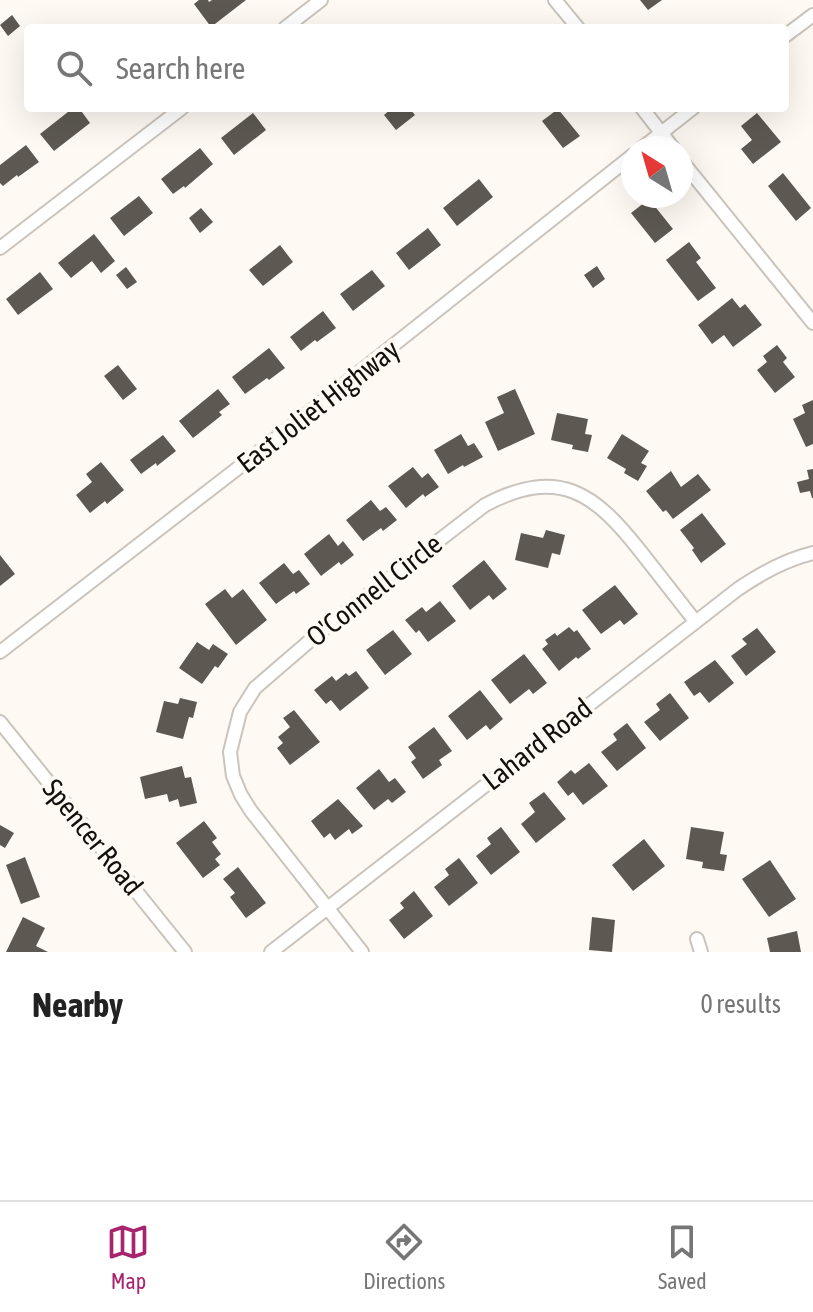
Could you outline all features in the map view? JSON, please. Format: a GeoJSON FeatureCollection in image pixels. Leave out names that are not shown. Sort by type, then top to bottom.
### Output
{"type":"FeatureCollection","features":[{"type":"Feature","properties":{"kind":"street"},"geometry":{"type":"LineString","coordinates":[[290,24],[321,0]]}},
{"type":"Feature","properties":{"kind":"street"},"geometry":{"type":"LineString","coordinates":[[555,0],[575,24]]}},
{"type":"Feature","properties":{"kind":"street"},"geometry":{"type":"LineString","coordinates":[[789,33],[813,15]]}},
{"type":"Feature","properties":{"kind":"street"},"geometry":{"type":"LineString","coordinates":[[0,248],[177,112]]}},
{"type":"Feature","properties":{"kind":"street"},"geometry":{"type":"LineString","coordinates":[[645,112],[664,136]]}},
{"type":"Feature","properties":{"kind":"street"},"geometry":{"type":"LineString","coordinates":[[656,136],[688,112]]}},
{"type":"Feature","properties":{"kind":"street","name":"East Joliet Highway"},"geometry":{"type":"LineString","coordinates":[[0,652],[260,451],[621,165]]}},
{"type":"Feature","properties":{"kind":"street"},"geometry":{"type":"LineString","coordinates":[[693,175],[813,323]]}},
{"type":"Feature","properties":{"kind":"street","name":"O'Connell Circle"},"geometry":{"type":"LineString","coordinates":[[362,952],[251,811],[233,776],[230,752],[240,712],[255,688],[320,632],[485,505],[502,496],[537,487],[582,495],[604,510],[622,528],[695,621]]}},
{"type":"Feature","properties":{"kind":"street","name":"Lahard Road"},"geometry":{"type":"LineString","coordinates":[[271,952],[695,621],[754,578],[790,560],[813,553]]}},
{"type":"Feature","properties":{"kind":"street","name":"Spencer Road"},"geometry":{"type":"LineString","coordinates":[[0,722],[185,952]]}},
{"type":"Feature","properties":{"kind":"building"},"geometry":{"type":"Polygon","coordinates":[[[199,0],[246,0],[215,24],[209,24],[194,4],[199,0]]]}},
{"type":"Feature","properties":{"kind":"building"},"geometry":{"type":"Polygon","coordinates":[[[640,0],[662,0],[648,10],[640,0]]]}},
{"type":"Feature","properties":{"kind":"building"},"geometry":{"type":"Polygon","coordinates":[[[12,15],[20,26],[8,36],[0,25],[12,15]]]}},
{"type":"Feature","properties":{"kind":"building"},"geometry":{"type":"Polygon","coordinates":[[[68,112],[82,112],[90,123],[54,151],[40,134],[68,112]]]}},
{"type":"Feature","properties":{"kind":"building"},"geometry":{"type":"Polygon","coordinates":[[[387,112],[412,112],[415,115],[396,130],[384,115],[387,112]]]}},
{"type":"Feature","properties":{"kind":"building"},"geometry":{"type":"Polygon","coordinates":[[[554,112],[560,112],[580,136],[563,148],[542,121],[554,112]]]}},
{"type":"Feature","properties":{"kind":"building"},"geometry":{"type":"Polygon","coordinates":[[[253,113],[266,130],[234,155],[221,138],[253,113]]]}},
{"type":"Feature","properties":{"kind":"building"},"geometry":{"type":"Polygon","coordinates":[[[757,113],[781,142],[753,164],[741,149],[752,140],[741,126],[757,113]]]}},
{"type":"Feature","properties":{"kind":"building"},"geometry":{"type":"Polygon","coordinates":[[[26,145],[39,162],[3,186],[0,183],[0,165],[26,145]]]}},
{"type":"Feature","properties":{"kind":"building"},"geometry":{"type":"Polygon","coordinates":[[[200,148],[213,164],[173,194],[161,179],[200,148]]]}},
{"type":"Feature","properties":{"kind":"building"},"geometry":{"type":"Polygon","coordinates":[[[783,173],[811,208],[796,221],[768,186],[783,173]]]}},
{"type":"Feature","properties":{"kind":"building"},"geometry":{"type":"Polygon","coordinates":[[[479,179],[493,197],[457,226],[443,208],[479,179]]]}},
{"type":"Feature","properties":{"kind":"building"},"geometry":{"type":"Polygon","coordinates":[[[139,196],[153,213],[124,236],[110,218],[139,196]]]}},
{"type":"Feature","properties":{"kind":"building"},"geometry":{"type":"Polygon","coordinates":[[[201,208],[213,222],[200,233],[189,218],[201,208]]]}},
{"type":"Feature","properties":{"kind":"building"},"geometry":{"type":"Polygon","coordinates":[[[637,208],[656,208],[673,229],[655,243],[631,213],[637,208]]]}},
{"type":"Feature","properties":{"kind":"building"},"geometry":{"type":"Polygon","coordinates":[[[428,228],[441,245],[409,270],[396,253],[428,228]]]}},
{"type":"Feature","properties":{"kind":"building"},"geometry":{"type":"Polygon","coordinates":[[[94,234],[115,261],[101,273],[92,261],[71,278],[58,263],[94,234]]]}},
{"type":"Feature","properties":{"kind":"building"},"geometry":{"type":"Polygon","coordinates":[[[689,242],[701,258],[696,262],[716,288],[698,301],[666,260],[689,242]]]}},
{"type":"Feature","properties":{"kind":"building"},"geometry":{"type":"Polygon","coordinates":[[[280,245],[293,262],[263,286],[249,270],[280,245]]]}},
{"type":"Feature","properties":{"kind":"building"},"geometry":{"type":"Polygon","coordinates":[[[597,266],[605,279],[593,288],[584,275],[597,266]]]}},
{"type":"Feature","properties":{"kind":"building"},"geometry":{"type":"Polygon","coordinates":[[[126,267],[137,282],[127,289],[116,275],[126,267]]]}},
{"type":"Feature","properties":{"kind":"building"},"geometry":{"type":"Polygon","coordinates":[[[372,270],[385,286],[353,311],[340,294],[372,270]]]}},
{"type":"Feature","properties":{"kind":"building"},"geometry":{"type":"Polygon","coordinates":[[[40,272],[53,289],[18,315],[6,299],[40,272]]]}},
{"type":"Feature","properties":{"kind":"building"},"geometry":{"type":"Polygon","coordinates":[[[732,298],[740,308],[745,304],[762,325],[733,347],[724,335],[712,344],[698,325],[732,298]]]}},
{"type":"Feature","properties":{"kind":"building"},"geometry":{"type":"Polygon","coordinates":[[[323,311],[336,328],[301,351],[290,337],[323,311]]]}},
{"type":"Feature","properties":{"kind":"building"},"geometry":{"type":"Polygon","coordinates":[[[777,345],[787,358],[783,362],[795,377],[775,393],[757,370],[767,362],[763,356],[777,345]]]}},
{"type":"Feature","properties":{"kind":"building"},"geometry":{"type":"Polygon","coordinates":[[[269,348],[285,368],[245,394],[232,377],[269,348]]]}},
{"type":"Feature","properties":{"kind":"building"},"geometry":{"type":"Polygon","coordinates":[[[118,365],[137,389],[123,400],[104,376],[118,365]]]}},
{"type":"Feature","properties":{"kind":"building"},"geometry":{"type":"Polygon","coordinates":[[[218,389],[230,404],[219,412],[222,415],[193,438],[179,421],[218,389]]]}},
{"type":"Feature","properties":{"kind":"building"},"geometry":{"type":"Polygon","coordinates":[[[515,389],[535,434],[498,451],[485,422],[504,413],[497,397],[515,389]]]}},
{"type":"Feature","properties":{"kind":"building"},"geometry":{"type":"Polygon","coordinates":[[[813,400],[813,444],[806,447],[793,419],[805,413],[802,405],[813,400]]]}},
{"type":"Feature","properties":{"kind":"building"},"geometry":{"type":"Polygon","coordinates":[[[557,413],[588,419],[585,434],[592,435],[588,452],[551,440],[557,413]]]}},
{"type":"Feature","properties":{"kind":"building"},"geometry":{"type":"Polygon","coordinates":[[[461,434],[468,446],[474,443],[483,457],[448,474],[434,450],[461,434]]]}},
{"type":"Feature","properties":{"kind":"building"},"geometry":{"type":"Polygon","coordinates":[[[622,434],[649,451],[641,463],[647,466],[638,481],[624,473],[626,469],[607,458],[622,434]]]}},
{"type":"Feature","properties":{"kind":"building"},"geometry":{"type":"Polygon","coordinates":[[[163,435],[176,451],[141,474],[130,460],[163,435]]]}},
{"type":"Feature","properties":{"kind":"building"},"geometry":{"type":"Polygon","coordinates":[[[101,462],[124,490],[90,513],[76,495],[92,482],[86,474],[101,462]]]}},
{"type":"Feature","properties":{"kind":"building"},"geometry":{"type":"Polygon","coordinates":[[[413,467],[422,478],[428,473],[439,487],[425,497],[423,494],[406,508],[388,486],[413,467]]]}},
{"type":"Feature","properties":{"kind":"building"},"geometry":{"type":"Polygon","coordinates":[[[813,469],[812,498],[810,491],[800,493],[797,482],[809,479],[807,470],[813,469]]]}},
{"type":"Feature","properties":{"kind":"building"},"geometry":{"type":"Polygon","coordinates":[[[671,471],[681,487],[698,474],[711,490],[673,519],[646,491],[671,471]]]}},
{"type":"Feature","properties":{"kind":"building"},"geometry":{"type":"Polygon","coordinates":[[[371,500],[380,511],[386,507],[397,520],[363,541],[346,520],[371,500]]]}},
{"type":"Feature","properties":{"kind":"building"},"geometry":{"type":"Polygon","coordinates":[[[702,513],[726,544],[701,563],[680,530],[702,513]]]}},
{"type":"Feature","properties":{"kind":"building"},"geometry":{"type":"Polygon","coordinates":[[[546,530],[565,535],[560,555],[552,553],[548,568],[515,560],[521,533],[543,538],[546,530]]]}},
{"type":"Feature","properties":{"kind":"building"},"geometry":{"type":"Polygon","coordinates":[[[329,534],[338,546],[343,541],[354,555],[321,576],[304,554],[329,534]]]}},
{"type":"Feature","properties":{"kind":"building"},"geometry":{"type":"Polygon","coordinates":[[[0,555],[15,574],[0,586],[0,555]]]}},
{"type":"Feature","properties":{"kind":"building"},"geometry":{"type":"Polygon","coordinates":[[[484,560],[507,589],[493,600],[489,595],[470,610],[452,586],[484,560]]]}},
{"type":"Feature","properties":{"kind":"building"},"geometry":{"type":"Polygon","coordinates":[[[284,563],[293,574],[299,570],[310,584],[276,604],[259,583],[284,563]]]}},
{"type":"Feature","properties":{"kind":"building"},"geometry":{"type":"Polygon","coordinates":[[[615,585],[638,614],[624,625],[620,620],[601,634],[582,610],[615,585]]]}},
{"type":"Feature","properties":{"kind":"building"},"geometry":{"type":"Polygon","coordinates":[[[225,589],[232,598],[243,589],[267,620],[236,645],[205,604],[225,589]]]}},
{"type":"Feature","properties":{"kind":"building"},"geometry":{"type":"Polygon","coordinates":[[[440,601],[456,621],[428,642],[419,630],[416,633],[405,620],[422,607],[426,612],[440,601]]]}},
{"type":"Feature","properties":{"kind":"building"},"geometry":{"type":"Polygon","coordinates":[[[569,627],[574,632],[577,630],[591,649],[559,671],[542,649],[548,644],[545,640],[569,627]]]}},
{"type":"Feature","properties":{"kind":"building"},"geometry":{"type":"Polygon","coordinates":[[[757,628],[776,652],[746,676],[731,656],[747,644],[742,639],[757,628]]]}},
{"type":"Feature","properties":{"kind":"building"},"geometry":{"type":"Polygon","coordinates":[[[393,630],[412,654],[385,675],[366,650],[393,630]]]}},
{"type":"Feature","properties":{"kind":"building"},"geometry":{"type":"Polygon","coordinates":[[[197,642],[209,650],[213,644],[228,654],[202,684],[179,668],[197,642]]]}},
{"type":"Feature","properties":{"kind":"building"},"geometry":{"type":"Polygon","coordinates":[[[524,654],[547,683],[533,694],[529,689],[510,704],[491,680],[524,654]]]}},
{"type":"Feature","properties":{"kind":"building"},"geometry":{"type":"Polygon","coordinates":[[[715,660],[734,683],[709,703],[700,692],[694,696],[684,682],[715,660]]]}},
{"type":"Feature","properties":{"kind":"building"},"geometry":{"type":"Polygon","coordinates":[[[356,671],[369,688],[340,711],[331,700],[326,704],[314,690],[332,676],[336,681],[346,673],[349,676],[356,671]]]}},
{"type":"Feature","properties":{"kind":"building"},"geometry":{"type":"Polygon","coordinates":[[[480,690],[503,719],[490,730],[486,725],[467,740],[448,716],[480,690]]]}},
{"type":"Feature","properties":{"kind":"building"},"geometry":{"type":"Polygon","coordinates":[[[670,693],[689,718],[660,741],[644,722],[660,710],[656,704],[670,693]]]}},
{"type":"Feature","properties":{"kind":"building"},"geometry":{"type":"Polygon","coordinates":[[[180,698],[197,702],[183,739],[156,732],[164,701],[178,704],[180,698]]]}},
{"type":"Feature","properties":{"kind":"building"},"geometry":{"type":"Polygon","coordinates":[[[294,710],[320,742],[290,765],[277,748],[283,743],[278,737],[290,727],[283,718],[294,710]]]}},
{"type":"Feature","properties":{"kind":"building"},"geometry":{"type":"Polygon","coordinates":[[[627,723],[646,748],[617,771],[601,752],[617,740],[613,734],[627,723]]]}},
{"type":"Feature","properties":{"kind":"building"},"geometry":{"type":"Polygon","coordinates":[[[434,727],[452,751],[439,760],[442,765],[423,779],[411,762],[416,758],[408,747],[434,727]]]}},
{"type":"Feature","properties":{"kind":"building"},"geometry":{"type":"Polygon","coordinates":[[[589,763],[608,786],[583,805],[573,792],[568,796],[557,782],[571,770],[575,774],[589,763]]]}},
{"type":"Feature","properties":{"kind":"building"},"geometry":{"type":"Polygon","coordinates":[[[182,766],[185,778],[191,777],[197,803],[180,807],[178,799],[169,802],[167,794],[145,799],[140,777],[182,766]]]}},
{"type":"Feature","properties":{"kind":"building"},"geometry":{"type":"Polygon","coordinates":[[[379,769],[389,782],[395,778],[406,792],[392,803],[388,799],[374,810],[356,788],[379,769]]]}},
{"type":"Feature","properties":{"kind":"building"},"geometry":{"type":"Polygon","coordinates":[[[544,792],[566,819],[536,843],[521,824],[535,812],[529,803],[544,792]]]}},
{"type":"Feature","properties":{"kind":"building"},"geometry":{"type":"Polygon","coordinates":[[[338,799],[363,826],[352,834],[349,829],[335,840],[330,833],[324,838],[311,821],[338,799]]]}},
{"type":"Feature","properties":{"kind":"building"},"geometry":{"type":"Polygon","coordinates":[[[204,821],[217,838],[212,842],[221,854],[215,859],[220,865],[203,878],[176,843],[204,821]]]}},
{"type":"Feature","properties":{"kind":"building"},"geometry":{"type":"Polygon","coordinates":[[[0,825],[14,833],[5,848],[0,845],[0,825]]]}},
{"type":"Feature","properties":{"kind":"building"},"geometry":{"type":"Polygon","coordinates":[[[501,827],[520,852],[491,875],[476,856],[491,844],[487,838],[501,827]]]}},
{"type":"Feature","properties":{"kind":"building"},"geometry":{"type":"Polygon","coordinates":[[[691,827],[724,832],[720,854],[727,855],[724,871],[702,868],[703,862],[686,859],[691,827]]]}},
{"type":"Feature","properties":{"kind":"building"},"geometry":{"type":"Polygon","coordinates":[[[644,839],[665,866],[633,891],[612,865],[644,839]]]}},
{"type":"Feature","properties":{"kind":"building"},"geometry":{"type":"Polygon","coordinates":[[[25,857],[40,897],[21,904],[6,865],[25,857]]]}},
{"type":"Feature","properties":{"kind":"building"},"geometry":{"type":"Polygon","coordinates":[[[459,858],[478,883],[449,906],[434,887],[449,875],[445,869],[459,858]]]}},
{"type":"Feature","properties":{"kind":"building"},"geometry":{"type":"Polygon","coordinates":[[[770,860],[796,899],[769,917],[742,879],[770,860]]]}},
{"type":"Feature","properties":{"kind":"building"},"geometry":{"type":"Polygon","coordinates":[[[238,867],[266,903],[246,918],[230,897],[235,893],[223,879],[238,867]]]}},
{"type":"Feature","properties":{"kind":"building"},"geometry":{"type":"Polygon","coordinates":[[[414,891],[433,916],[404,939],[389,920],[404,908],[400,903],[414,891]]]}},
{"type":"Feature","properties":{"kind":"building"},"geometry":{"type":"Polygon","coordinates":[[[23,917],[45,928],[36,946],[48,952],[6,952],[23,917]]]}},
{"type":"Feature","properties":{"kind":"building"},"geometry":{"type":"Polygon","coordinates":[[[592,917],[615,920],[612,952],[589,950],[592,917]]]}},
{"type":"Feature","properties":{"kind":"building"},"geometry":{"type":"Polygon","coordinates":[[[797,931],[801,952],[770,952],[767,938],[797,931]]]}}]}
